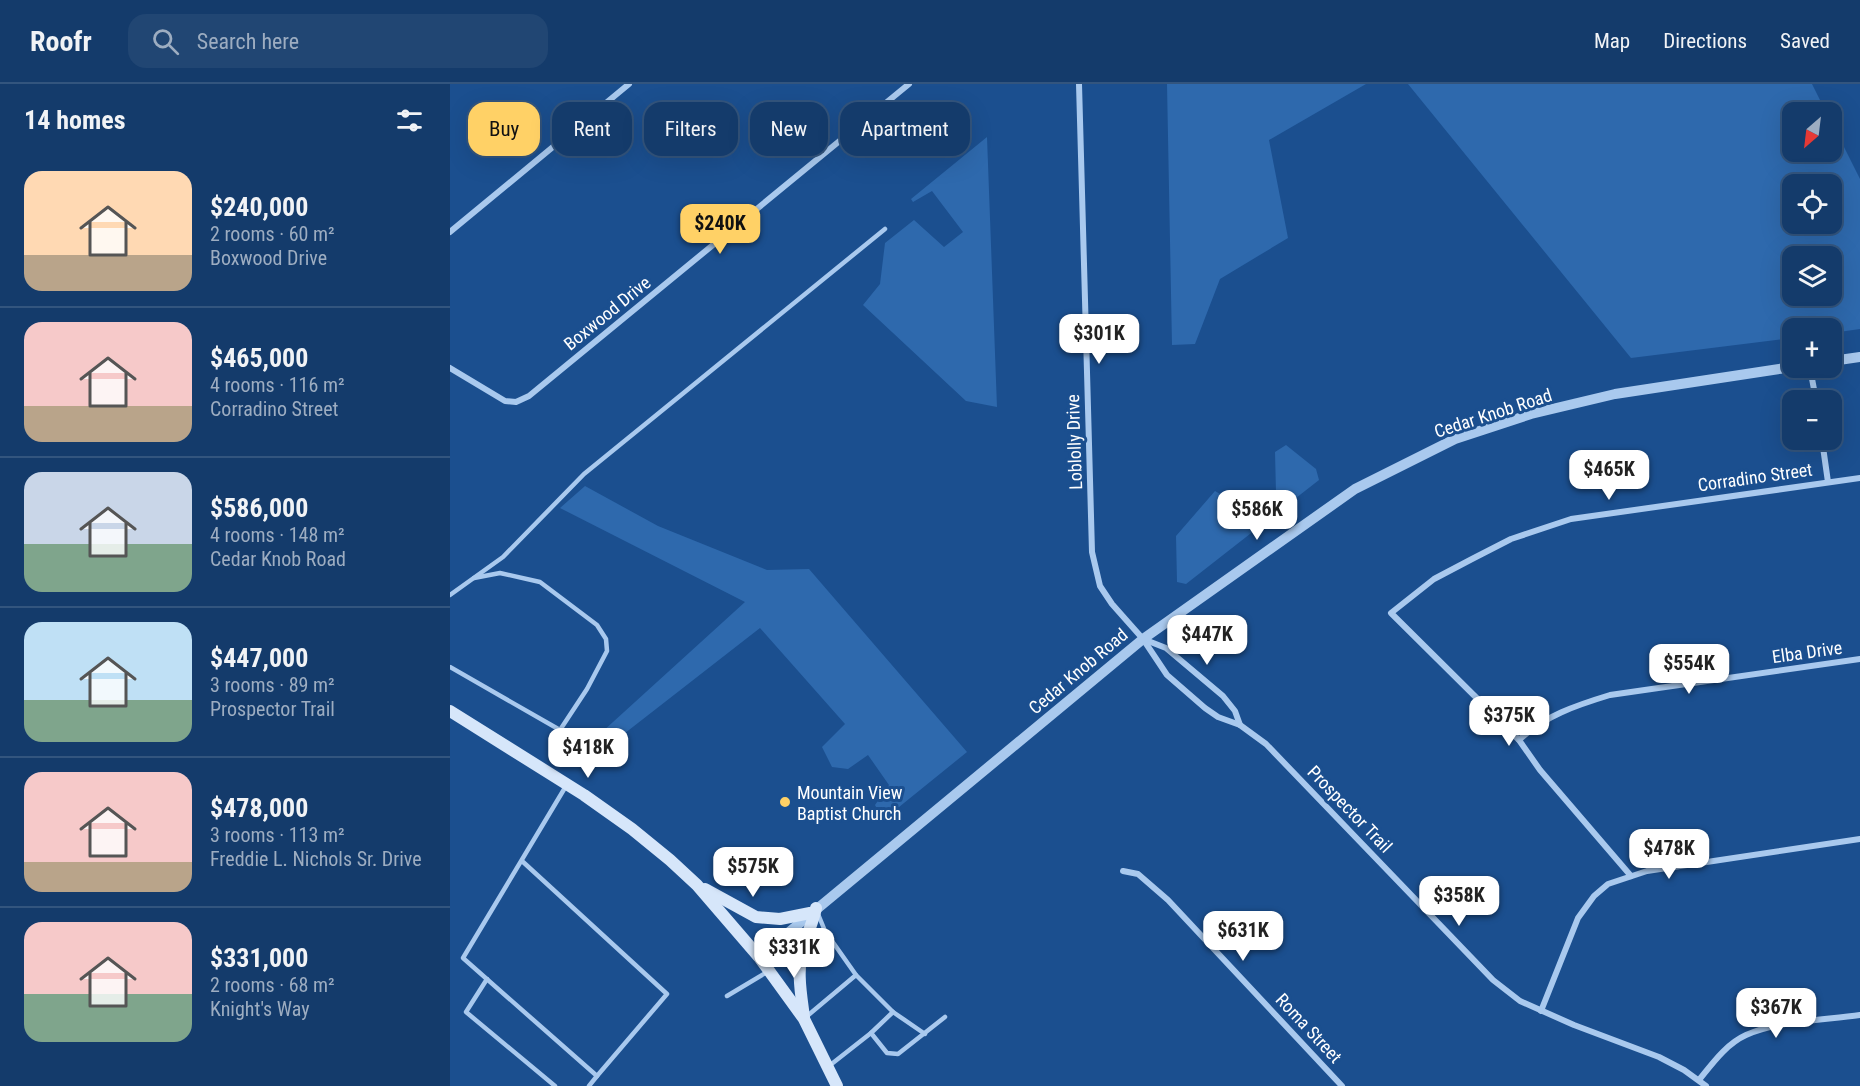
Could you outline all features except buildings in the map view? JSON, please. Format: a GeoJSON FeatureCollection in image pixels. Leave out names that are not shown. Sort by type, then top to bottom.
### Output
{"type":"FeatureCollection","features":[{"type":"Feature","properties":{"kind":"main road"},"geometry":{"type":"LineString","coordinates":[[450,711],[567,784],[632,829],[697,885],[759,957],[804,1019],[837,1086]]}},
{"type":"Feature","properties":{"kind":"main road"},"geometry":{"type":"LineString","coordinates":[[697,885],[756,917],[780,920],[813,911],[812,928],[803,946],[800,968],[804,1019]]}},
{"type":"Feature","properties":{"kind":"street"},"geometry":{"type":"LineString","coordinates":[[450,232],[629,84]]}},
{"type":"Feature","properties":{"kind":"street","name":"Boxwood Drive"},"geometry":{"type":"LineString","coordinates":[[450,368],[506,401],[516,402],[529,396],[909,84]]}},
{"type":"Feature","properties":{"kind":"street","name":"Loblolly Drive"},"geometry":{"type":"LineString","coordinates":[[1079,84],[1092,552],[1100,586],[1112,604],[1143,639]]}},
{"type":"Feature","properties":{"kind":"street"},"geometry":{"type":"LineString","coordinates":[[1842,360],[1860,357]]}},
{"type":"Feature","properties":{"kind":"street","name":"Cedar Knob Road"},"geometry":{"type":"LineString","coordinates":[[759,957],[1143,639],[1355,489],[1455,439],[1531,414],[1615,394],[1782,369]]}},
{"type":"Feature","properties":{"kind":"street"},"geometry":{"type":"LineString","coordinates":[[1823,450],[1828,482]]}},
{"type":"Feature","properties":{"kind":"street","name":"Corradino Street"},"geometry":{"type":"LineString","coordinates":[[1519,740],[1391,613],[1434,579],[1472,559],[1511,539],[1571,519],[1860,478]]}},
{"type":"Feature","properties":{"kind":"street","name":"Prospector Trail"},"geometry":{"type":"LineString","coordinates":[[1143,639],[1166,648],[1223,696],[1235,711],[1240,724]]}},
{"type":"Feature","properties":{"kind":"street","name":"Prospector Trail"},"geometry":{"type":"LineString","coordinates":[[1143,639],[1156,661],[1179,687],[1218,717],[1240,724],[1266,744],[1493,980],[1520,1001],[1659,1057],[1706,1086]]}},
{"type":"Feature","properties":{"kind":"street","name":"Elba Drive"},"geometry":{"type":"LineString","coordinates":[[1519,740],[1528,731],[1550,717],[1580,704],[1610,695],[1860,659]]}},
{"type":"Feature","properties":{"kind":"street"},"geometry":{"type":"LineString","coordinates":[[1519,740],[1540,770],[1631,876]]}},
{"type":"Feature","properties":{"kind":"street"},"geometry":{"type":"LineString","coordinates":[[1541,1011],[1578,918],[1594,896],[1608,884],[1647,871],[1860,840]]}},
{"type":"Feature","properties":{"kind":"street","name":"Roma Street"},"geometry":{"type":"LineString","coordinates":[[1123,871],[1138,874],[1168,900],[1342,1086]]}},
{"type":"Feature","properties":{"kind":"street"},"geometry":{"type":"LineString","coordinates":[[1699,1080],[1727,1048],[1745,1035],[1773,1027],[1860,1015]]}},
{"type":"Feature","properties":{"kind":"lane"},"geometry":{"type":"LineString","coordinates":[[450,595],[502,556],[584,474],[885,229]]}},
{"type":"Feature","properties":{"kind":"lane"},"geometry":{"type":"LineString","coordinates":[[450,667],[560,730],[587,689],[607,651],[606,639],[597,625],[540,582],[500,573],[471,579]]}},
{"type":"Feature","properties":{"kind":"lane"},"geometry":{"type":"LineString","coordinates":[[567,784],[463,958],[597,1076]]}},
{"type":"Feature","properties":{"kind":"lane"},"geometry":{"type":"LineString","coordinates":[[522,861],[667,994],[589,1086]]}},
{"type":"Feature","properties":{"kind":"lane"},"geometry":{"type":"LineString","coordinates":[[813,911],[856,975],[893,1012],[925,1034]]}},
{"type":"Feature","properties":{"kind":"lane"},"geometry":{"type":"LineString","coordinates":[[727,996],[769,970]]}},
{"type":"Feature","properties":{"kind":"lane"},"geometry":{"type":"LineString","coordinates":[[804,1019],[856,975]]}},
{"type":"Feature","properties":{"kind":"lane"},"geometry":{"type":"LineString","coordinates":[[487,980],[466,1012],[555,1086]]}},
{"type":"Feature","properties":{"kind":"lane"},"geometry":{"type":"LineString","coordinates":[[829,1066],[871,1033],[893,1012]]}},
{"type":"Feature","properties":{"kind":"lane"},"geometry":{"type":"LineString","coordinates":[[871,1033],[887,1053],[898,1054],[945,1017]]}},
{"type":"Feature","properties":{"kind":"shaded area"},"geometry":{"type":"Polygon","coordinates":[[[1167,84],[1366,84],[1269,140],[1288,238],[1220,279],[1195,344],[1172,345],[1167,84]]]}},
{"type":"Feature","properties":{"kind":"shaded area"},"geometry":{"type":"Polygon","coordinates":[[[1408,84],[1812,84],[1821,102],[1782,102],[1782,162],[1842,162],[1842,143],[1860,179],[1860,329],[1842,332],[1842,318],[1782,318],[1782,339],[1631,358],[1408,84]]]}},
{"type":"Feature","properties":{"kind":"shaded area"},"geometry":{"type":"Polygon","coordinates":[[[987,137],[997,407],[966,401],[863,305],[880,284],[885,243],[914,220],[944,247],[963,232],[932,191],[913,202],[911,199],[964,156],[970,156],[970,151],[987,137]]]}},
{"type":"Feature","properties":{"kind":"shaded area"},"geometry":{"type":"Polygon","coordinates":[[[1286,445],[1316,469],[1319,480],[1186,584],[1177,582],[1176,536],[1215,491],[1246,509],[1276,493],[1275,452],[1286,445]]]}},
{"type":"Feature","properties":{"kind":"shaded area"},"geometry":{"type":"Polygon","coordinates":[[[585,486],[658,526],[767,570],[809,569],[967,752],[883,820],[875,805],[889,785],[868,755],[848,769],[832,767],[822,747],[845,724],[760,628],[593,758],[580,752],[745,602],[560,508],[585,486]]]}},
{"type":"Feature","properties":{"kind":"place","name":"Mountain View Baptist Church"},"geometry":{"type":"Point","coordinates":[785,802]}}]}
